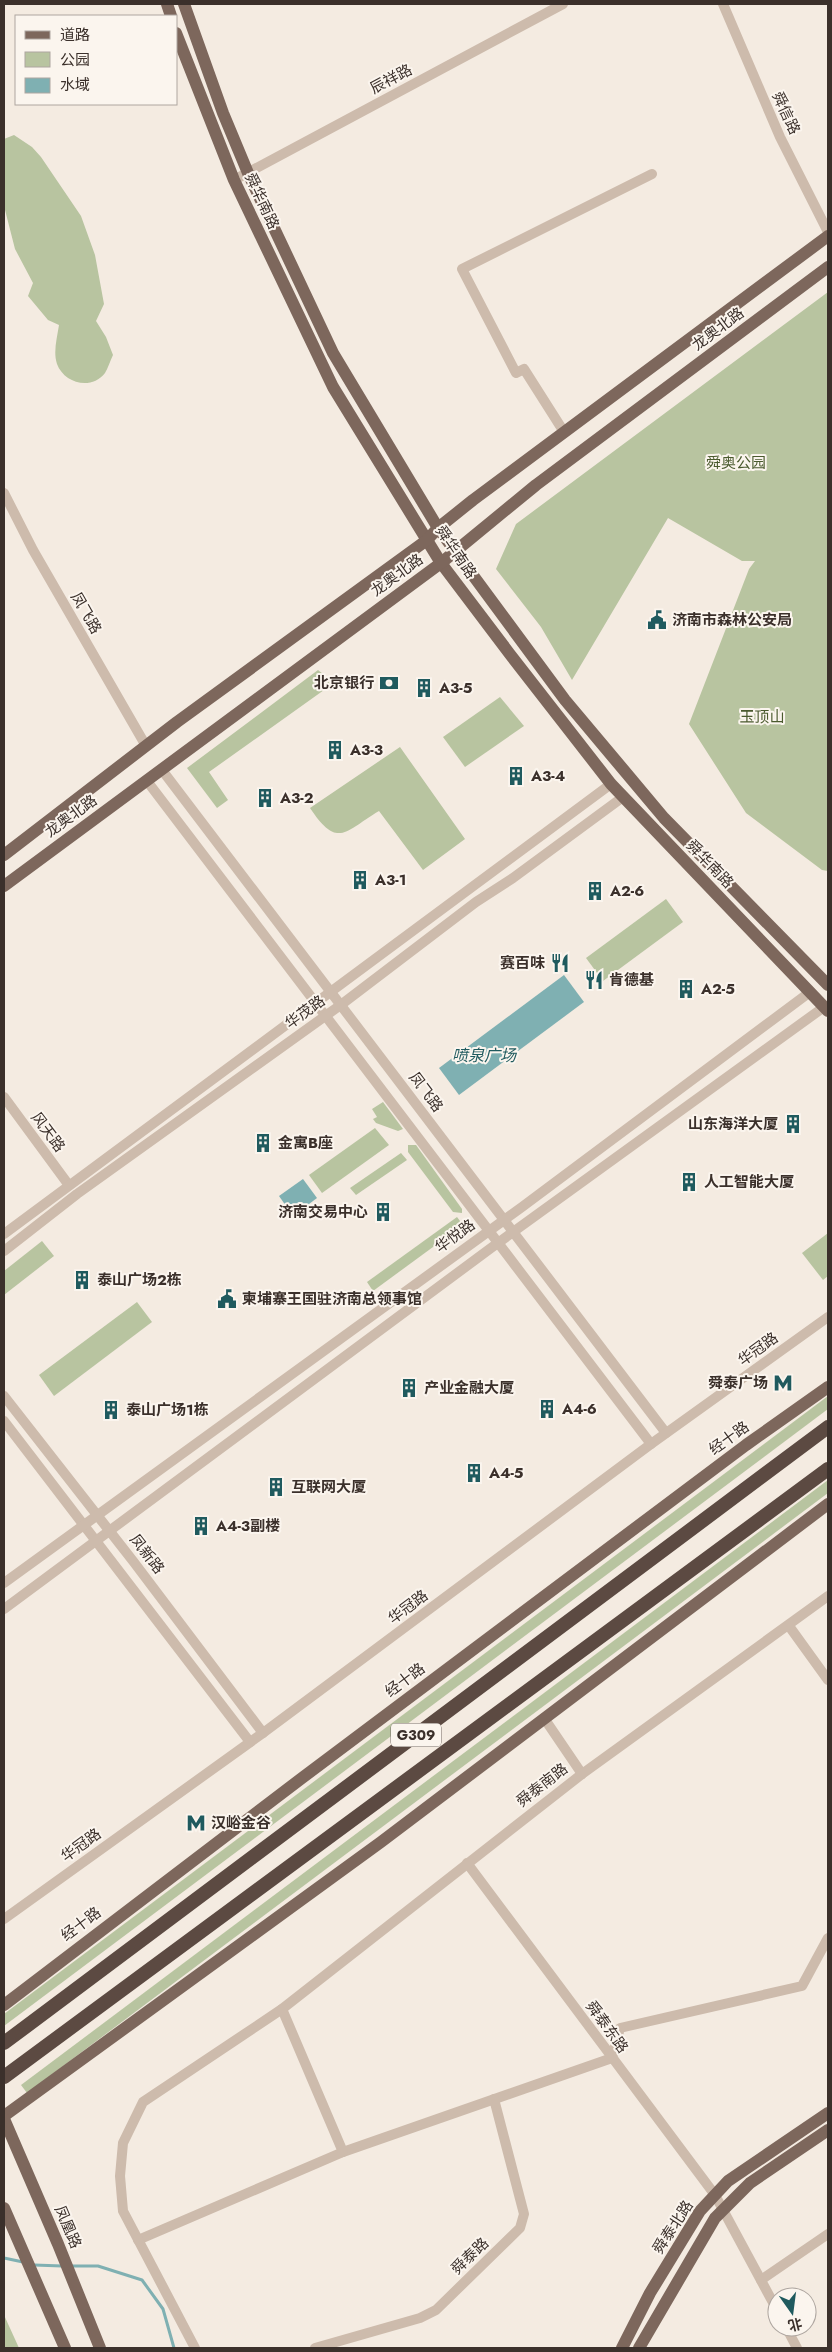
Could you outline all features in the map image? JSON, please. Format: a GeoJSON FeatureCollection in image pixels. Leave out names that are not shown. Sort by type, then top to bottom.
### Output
{"type":"FeatureCollection","features":[{"type":"Feature","properties":{"kind":"highway","name":"G309"},"geometry":{"type":"LineString","coordinates":[[4,2042],[828,1427]]}},
{"type":"Feature","properties":{"kind":"highway","name":"G309"},"geometry":{"type":"LineString","coordinates":[[4,2077],[828,1469]]}},
{"type":"Feature","properties":{"kind":"main road","name":"舜华南路"},"geometry":{"type":"LineString","coordinates":[[184,4],[222,113],[248,173],[333,353],[438,528],[565,700],[664,818],[828,985]]}},
{"type":"Feature","properties":{"kind":"main road","name":"舜华南路"},"geometry":{"type":"LineString","coordinates":[[178,38],[234,180],[333,386],[441,562],[508,653],[612,784],[826,1009]]}},
{"type":"Feature","properties":{"kind":"main road","name":"龙奥北路"},"geometry":{"type":"LineString","coordinates":[[4,855],[146,746],[427,540],[438,528],[564,432],[828,236]]}},
{"type":"Feature","properties":{"kind":"main road","name":"龙奥北路"},"geometry":{"type":"LineString","coordinates":[[4,886],[441,562],[536,485],[828,267]]}},
{"type":"Feature","properties":{"kind":"main road","name":"经十路"},"geometry":{"type":"LineString","coordinates":[[4,2005],[296,1782],[724,1462],[828,1387]]}},
{"type":"Feature","properties":{"kind":"main road"},"geometry":{"type":"LineString","coordinates":[[4,2118],[380,1842],[828,1504]]}},
{"type":"Feature","properties":{"kind":"main road","name":"舜泰北路"},"geometry":{"type":"LineString","coordinates":[[622,2348],[655,2284],[700,2211],[728,2181],[828,2113]]}},
{"type":"Feature","properties":{"kind":"main road","name":"凤凰路"},"geometry":{"type":"LineString","coordinates":[[4,2118],[100,2348]]}},
{"type":"Feature","properties":{"kind":"main road"},"geometry":{"type":"LineString","coordinates":[[640,2348],[690,2257],[715,2218],[750,2183],[828,2130]]}},
{"type":"Feature","properties":{"kind":"main road"},"geometry":{"type":"LineString","coordinates":[[4,2208],[65,2348]]}},
{"type":"Feature","properties":{"kind":"street","name":"辰祥路"},"geometry":{"type":"LineString","coordinates":[[234,180],[563,4]]}},
{"type":"Feature","properties":{"kind":"street","name":"舜信路"},"geometry":{"type":"LineString","coordinates":[[723,4],[780,137],[828,232]]}},
{"type":"Feature","properties":{"kind":"street"},"geometry":{"type":"LineString","coordinates":[[564,432],[524,369],[516,373],[462,269],[652,174]]}},
{"type":"Feature","properties":{"kind":"street","name":"凤飞路"},"geometry":{"type":"LineString","coordinates":[[4,493],[33,550],[146,746]]}},
{"type":"Feature","properties":{"kind":"street","name":"凤飞路"},"geometry":{"type":"LineString","coordinates":[[162,770],[342,1004],[666,1433]]}},
{"type":"Feature","properties":{"kind":"street"},"geometry":{"type":"LineString","coordinates":[[147,781],[651,1444]]}},
{"type":"Feature","properties":{"kind":"street","name":"华茂路"},"geometry":{"type":"LineString","coordinates":[[4,1234],[68,1184],[612,784]]}},
{"type":"Feature","properties":{"kind":"street","name":"华茂路"},"geometry":{"type":"LineString","coordinates":[[4,1251],[77,1194],[326,1016],[476,902],[513,878],[624,797]]}},
{"type":"Feature","properties":{"kind":"street","name":"华悦路"},"geometry":{"type":"LineString","coordinates":[[4,1584],[489,1230],[810,992]]}},
{"type":"Feature","properties":{"kind":"street"},"geometry":{"type":"LineString","coordinates":[[4,1609],[94,1540],[514,1232],[826,1009]]}},
{"type":"Feature","properties":{"kind":"street","name":"风天路"},"geometry":{"type":"LineString","coordinates":[[4,1098],[68,1184]]}},
{"type":"Feature","properties":{"kind":"street","name":"华冠路"},"geometry":{"type":"LineString","coordinates":[[4,1919],[263,1733],[651,1444],[828,1317]]}},
{"type":"Feature","properties":{"kind":"street","name":"凤新路"},"geometry":{"type":"LineString","coordinates":[[4,1396],[109,1530],[263,1733]]}},
{"type":"Feature","properties":{"kind":"street"},"geometry":{"type":"LineString","coordinates":[[4,1421],[250,1742]]}},
{"type":"Feature","properties":{"kind":"street","name":"舜泰南路"},"geometry":{"type":"LineString","coordinates":[[195,2348],[123,2211],[120,2176],[123,2143],[143,2102],[282,2009],[467,1862],[582,1774],[828,1596]]}},
{"type":"Feature","properties":{"kind":"street"},"geometry":{"type":"LineString","coordinates":[[788,1626],[828,1680]]}},
{"type":"Feature","properties":{"kind":"street"},"geometry":{"type":"LineString","coordinates":[[544,1718],[582,1774]]}},
{"type":"Feature","properties":{"kind":"street","name":"舜泰东路"},"geometry":{"type":"LineString","coordinates":[[467,1862],[715,2195],[767,2291]]}},
{"type":"Feature","properties":{"kind":"street"},"geometry":{"type":"LineString","coordinates":[[138,2240],[342,2152],[612,2058],[620,2028],[802,1986],[828,1938]]}},
{"type":"Feature","properties":{"kind":"street"},"geometry":{"type":"LineString","coordinates":[[282,2009],[342,2152]]}},
{"type":"Feature","properties":{"kind":"street","name":"舜泰路"},"geometry":{"type":"LineString","coordinates":[[315,2348],[420,2318],[436,2310],[520,2228],[524,2214],[494,2099]]}},
{"type":"Feature","properties":{"kind":"street"},"geometry":{"type":"LineString","coordinates":[[761,2280],[828,2234]]}},
{"type":"Feature","properties":{"kind":"street"},"geometry":{"type":"LineString","coordinates":[[792,2337],[798,2348]]}},
{"type":"Feature","properties":{"kind":"green space"},"geometry":{"type":"Polygon","coordinates":[[[14,135],[32,147],[41,157],[81,216],[95,255],[104,304],[96,321],[106,337],[113,355],[105,373],[93,382],[86,383],[72,380],[60,371],[55,355],[59,325],[48,320],[28,296],[33,283],[15,249],[4,206],[4,139],[14,135]]]}},
{"type":"Feature","properties":{"kind":"green space","name":"舜奥公园"},"geometry":{"type":"Polygon","coordinates":[[[828,292],[828,871],[822,870],[746,813],[689,724],[749,569],[755,561],[742,561],[668,518],[572,680],[541,627],[496,569],[516,524],[828,292]]]}},
{"type":"Feature","properties":{"kind":"green space"},"geometry":{"type":"Polygon","coordinates":[[[318,670],[331,685],[209,772],[228,800],[217,808],[187,768],[318,670]]]}},
{"type":"Feature","properties":{"kind":"green space"},"geometry":{"type":"Polygon","coordinates":[[[500,697],[524,726],[465,767],[443,737],[500,697]]]}},
{"type":"Feature","properties":{"kind":"green space"},"geometry":{"type":"Polygon","coordinates":[[[400,747],[465,839],[423,870],[379,811],[350,830],[335,833],[320,821],[310,808],[400,747]]]}},
{"type":"Feature","properties":{"kind":"green space"},"geometry":{"type":"Polygon","coordinates":[[[666,899],[683,922],[603,981],[586,958],[666,899]]]}},
{"type":"Feature","properties":{"kind":"green space"},"geometry":{"type":"Polygon","coordinates":[[[383,1102],[403,1129],[398,1131],[376,1123],[373,1119],[377,1117],[372,1109],[383,1102]]]}},
{"type":"Feature","properties":{"kind":"green space"},"geometry":{"type":"Polygon","coordinates":[[[375,1128],[389,1145],[322,1193],[309,1175],[375,1128]]]}},
{"type":"Feature","properties":{"kind":"green space"},"geometry":{"type":"Polygon","coordinates":[[[408,1145],[416,1145],[462,1209],[462,1213],[453,1212],[408,1152],[408,1145]]]}},
{"type":"Feature","properties":{"kind":"green space"},"geometry":{"type":"Polygon","coordinates":[[[401,1153],[407,1160],[356,1195],[350,1188],[401,1153]]]}},
{"type":"Feature","properties":{"kind":"green space"},"geometry":{"type":"Polygon","coordinates":[[[457,1217],[463,1225],[373,1291],[367,1282],[457,1217]]]}},
{"type":"Feature","properties":{"kind":"green space"},"geometry":{"type":"Polygon","coordinates":[[[828,1233],[828,1276],[823,1280],[802,1253],[828,1233]]]}},
{"type":"Feature","properties":{"kind":"green space"},"geometry":{"type":"Polygon","coordinates":[[[42,1241],[54,1256],[4,1295],[4,1271],[42,1241]]]}},
{"type":"Feature","properties":{"kind":"green space"},"geometry":{"type":"Polygon","coordinates":[[[137,1302],[152,1322],[54,1396],[39,1375],[137,1302]]]}},
{"type":"Feature","properties":{"kind":"green space"},"geometry":{"type":"Polygon","coordinates":[[[828,1396],[828,1409],[4,2026],[4,2014],[828,1396]]]}},
{"type":"Feature","properties":{"kind":"green space"},"geometry":{"type":"Polygon","coordinates":[[[828,1480],[828,1493],[27,2093],[21,2085],[828,1480]]]}},
{"type":"Feature","properties":{"kind":"green space"},"geometry":{"type":"Polygon","coordinates":[[[4,2315],[19,2348],[4,2348],[4,2315]]]}},
{"type":"Feature","properties":{"kind":"water","name":"喷泉广场"},"geometry":{"type":"Polygon","coordinates":[[[564,975],[584,1002],[459,1095],[439,1068],[564,975]]]}},
{"type":"Feature","properties":{"kind":"water"},"geometry":{"type":"Polygon","coordinates":[[[303,1179],[317,1198],[293,1216],[279,1196],[303,1179]]]}},
{"type":"Feature","properties":{"kind":"waterway"},"geometry":{"type":"LineString","coordinates":[[4,2258],[23,2262]]}},
{"type":"Feature","properties":{"kind":"waterway"},"geometry":{"type":"LineString","coordinates":[[34,2265],[62,2266]]}},
{"type":"Feature","properties":{"kind":"waterway"},"geometry":{"type":"LineString","coordinates":[[71,2266],[98,2266],[142,2280],[163,2309],[174,2348]]}},
{"type":"Feature","properties":{"kind":"place","name":"济南市森林公安局"},"geometry":{"type":"Point","coordinates":[657,620]}},
{"type":"Feature","properties":{"kind":"place","name":"北京银行"},"geometry":{"type":"Point","coordinates":[389,683]}},
{"type":"Feature","properties":{"kind":"place","name":"A3-5"},"geometry":{"type":"Point","coordinates":[424,688]}},
{"type":"Feature","properties":{"kind":"place","name":"A3-3"},"geometry":{"type":"Point","coordinates":[335,750]}},
{"type":"Feature","properties":{"kind":"place","name":"A3-4"},"geometry":{"type":"Point","coordinates":[516,776]}},
{"type":"Feature","properties":{"kind":"place","name":"A3-2"},"geometry":{"type":"Point","coordinates":[265,798]}},
{"type":"Feature","properties":{"kind":"place","name":"A3-1"},"geometry":{"type":"Point","coordinates":[360,880]}},
{"type":"Feature","properties":{"kind":"place","name":"A2-6"},"geometry":{"type":"Point","coordinates":[595,891]}},
{"type":"Feature","properties":{"kind":"place","name":"赛百味"},"geometry":{"type":"Point","coordinates":[560,963]}},
{"type":"Feature","properties":{"kind":"place","name":"肯德基"},"geometry":{"type":"Point","coordinates":[594,980]}},
{"type":"Feature","properties":{"kind":"place","name":"A2-5"},"geometry":{"type":"Point","coordinates":[686,989]}},
{"type":"Feature","properties":{"kind":"place","name":"山东海洋大厦"},"geometry":{"type":"Point","coordinates":[793,1124]}},
{"type":"Feature","properties":{"kind":"place","name":"金寓B座"},"geometry":{"type":"Point","coordinates":[263,1143]}},
{"type":"Feature","properties":{"kind":"place","name":"人工智能大厦"},"geometry":{"type":"Point","coordinates":[689,1182]}},
{"type":"Feature","properties":{"kind":"place","name":"济南交易中心"},"geometry":{"type":"Point","coordinates":[383,1212]}},
{"type":"Feature","properties":{"kind":"place","name":"泰山广场2栋"},"geometry":{"type":"Point","coordinates":[82,1280]}},
{"type":"Feature","properties":{"kind":"place","name":"柬埔寨王国驻济南总领事馆"},"geometry":{"type":"Point","coordinates":[227,1299]}},
{"type":"Feature","properties":{"kind":"place","name":"舜泰广场"},"geometry":{"type":"Point","coordinates":[783,1383]}},
{"type":"Feature","properties":{"kind":"place","name":"产业金融大厦"},"geometry":{"type":"Point","coordinates":[409,1388]}},
{"type":"Feature","properties":{"kind":"place","name":"A4-6"},"geometry":{"type":"Point","coordinates":[547,1409]}},
{"type":"Feature","properties":{"kind":"place","name":"泰山广场1栋"},"geometry":{"type":"Point","coordinates":[111,1410]}},
{"type":"Feature","properties":{"kind":"place","name":"A4-5"},"geometry":{"type":"Point","coordinates":[474,1473]}},
{"type":"Feature","properties":{"kind":"place","name":"互联网大厦"},"geometry":{"type":"Point","coordinates":[276,1487]}},
{"type":"Feature","properties":{"kind":"place","name":"A4-3副楼"},"geometry":{"type":"Point","coordinates":[201,1526]}},
{"type":"Feature","properties":{"kind":"place","name":"汉峪金谷"},"geometry":{"type":"Point","coordinates":[196,1823]}},
{"type":"Feature","properties":{"kind":"park label","name":"玉顶山"},"geometry":{"type":"Point","coordinates":[762,717]}}]}
